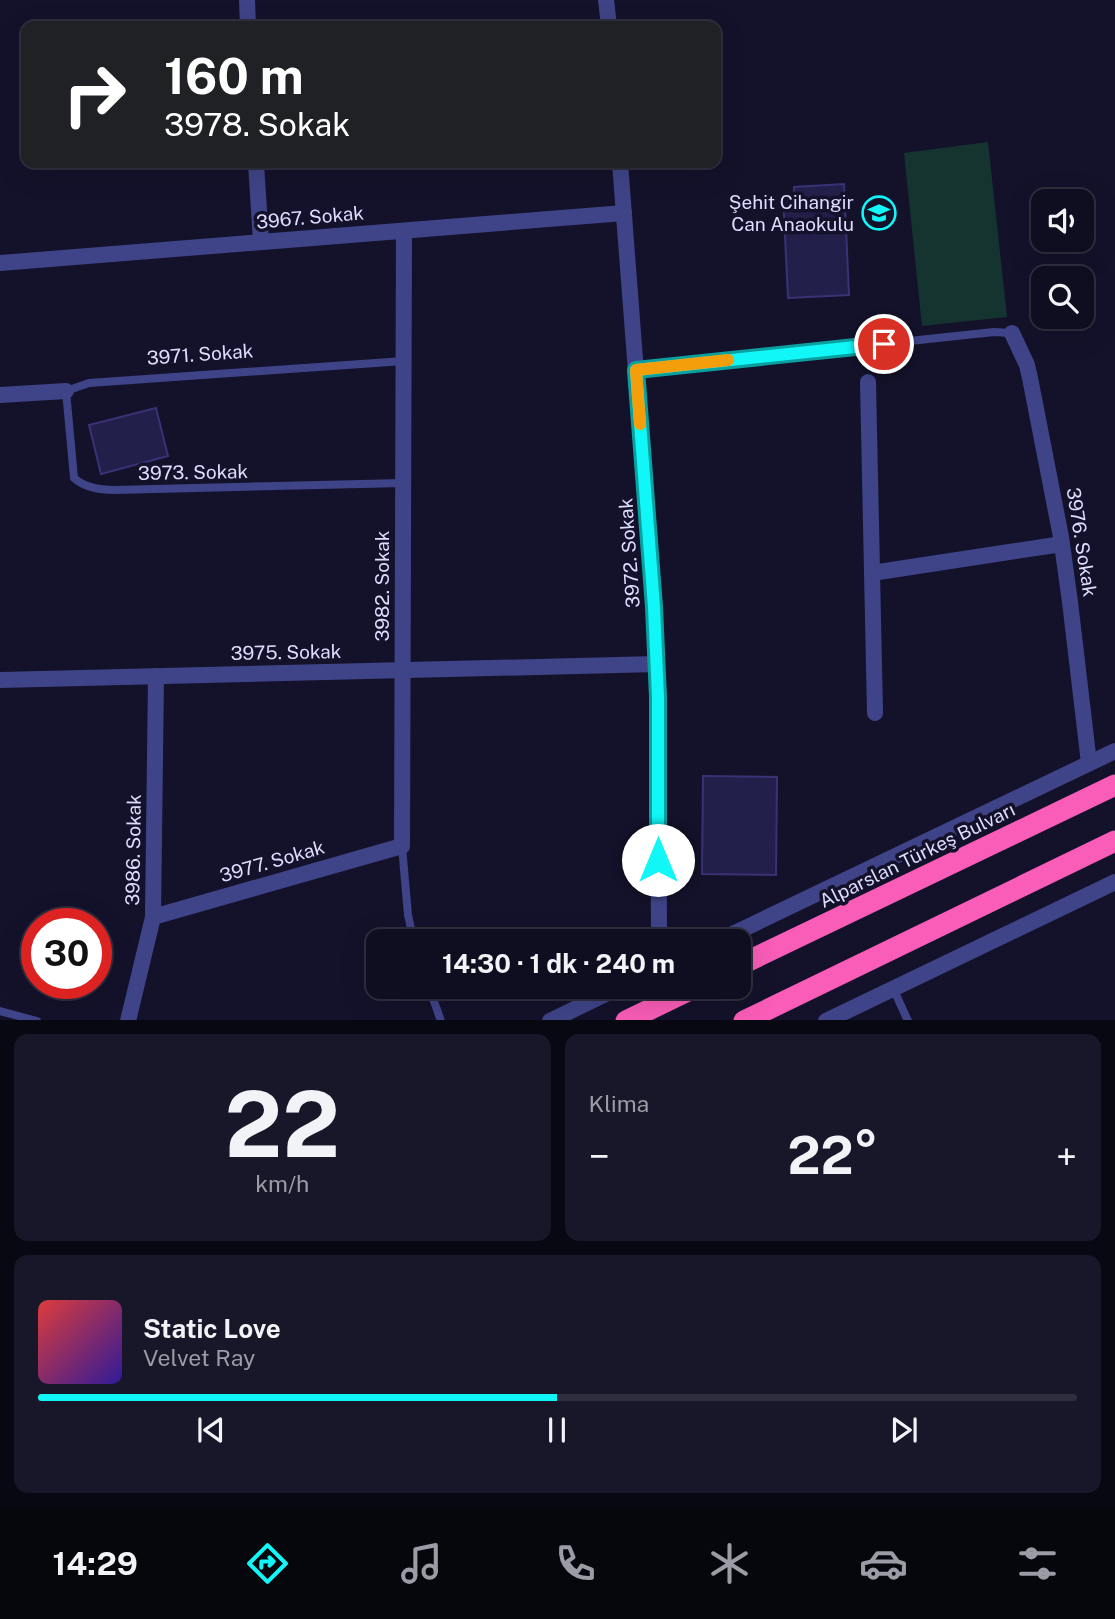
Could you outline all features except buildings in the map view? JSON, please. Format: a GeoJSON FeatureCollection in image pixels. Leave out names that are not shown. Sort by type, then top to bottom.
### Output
{"type":"FeatureCollection","features":[{"type":"Feature","properties":{"kind":"highway","name":"Alparslan Türkeş Bulvarı"},"geometry":{"type":"LineString","coordinates":[[751,961],[1115,785]]}},
{"type":"Feature","properties":{"kind":"highway"},"geometry":{"type":"LineString","coordinates":[[744,1020],[1115,841]]}},
{"type":"Feature","properties":{"kind":"highway"},"geometry":{"type":"LineString","coordinates":[[626,1020],[655,999]]}},
{"type":"Feature","properties":{"kind":"street"},"geometry":{"type":"LineString","coordinates":[[247,0],[248,21]]}},
{"type":"Feature","properties":{"kind":"street"},"geometry":{"type":"LineString","coordinates":[[607,0],[609,21]]}},
{"type":"Feature","properties":{"kind":"street"},"geometry":{"type":"LineString","coordinates":[[256,168],[261,242]]}},
{"type":"Feature","properties":{"kind":"street","name":"3972. Sokak"},"geometry":{"type":"LineString","coordinates":[[620,168],[657,664],[659,929]]}},
{"type":"Feature","properties":{"kind":"street","name":"3967. Sokak"},"geometry":{"type":"LineString","coordinates":[[0,263],[624,213]]}},
{"type":"Feature","properties":{"kind":"street","name":"3982. Sokak"},"geometry":{"type":"LineString","coordinates":[[401,846],[404,230]]}},
{"type":"Feature","properties":{"kind":"street","name":"3976. Sokak"},"geometry":{"type":"LineString","coordinates":[[1012,333],[1030,377],[1062,544],[1089,763]]}},
{"type":"Feature","properties":{"kind":"street"},"geometry":{"type":"LineString","coordinates":[[868,382],[875,713]]}},
{"type":"Feature","properties":{"kind":"street","name":"3971. Sokak"},"geometry":{"type":"LineString","coordinates":[[0,395],[66,391]]}},
{"type":"Feature","properties":{"kind":"street"},"geometry":{"type":"LineString","coordinates":[[872,573],[1062,544]]}},
{"type":"Feature","properties":{"kind":"street","name":"3975. Sokak"},"geometry":{"type":"LineString","coordinates":[[0,680],[657,664]]}},
{"type":"Feature","properties":{"kind":"street","name":"3986. Sokak"},"geometry":{"type":"LineString","coordinates":[[128,1020],[153,917],[156,676]]}},
{"type":"Feature","properties":{"kind":"street"},"geometry":{"type":"LineString","coordinates":[[743,929],[1115,751]]}},
{"type":"Feature","properties":{"kind":"street","name":"3977. Sokak"},"geometry":{"type":"LineString","coordinates":[[153,917],[401,846]]}},
{"type":"Feature","properties":{"kind":"street"},"geometry":{"type":"LineString","coordinates":[[825,1020],[1115,882]]}},
{"type":"Feature","properties":{"kind":"street"},"geometry":{"type":"LineString","coordinates":[[550,1020],[595,999]]}},
{"type":"Feature","properties":{"kind":"lane"},"geometry":{"type":"LineString","coordinates":[[636,370],[994,332],[1012,333]]}},
{"type":"Feature","properties":{"kind":"lane","name":"3971. Sokak"},"geometry":{"type":"LineString","coordinates":[[66,391],[89,383],[404,361]]}},
{"type":"Feature","properties":{"kind":"lane","name":"3973. Sokak"},"geometry":{"type":"LineString","coordinates":[[66,391],[74,478],[98,488],[114,490],[403,484]]}},
{"type":"Feature","properties":{"kind":"lane","name":"3982. Sokak"},"geometry":{"type":"LineString","coordinates":[[401,846],[411,929]]}},
{"type":"Feature","properties":{"kind":"lane"},"geometry":{"type":"LineString","coordinates":[[893,988],[908,1020]]}},
{"type":"Feature","properties":{"kind":"lane"},"geometry":{"type":"LineString","coordinates":[[433,999],[441,1020]]}},
{"type":"Feature","properties":{"kind":"lane"},"geometry":{"type":"LineString","coordinates":[[0,1011],[37,1020]]}},
{"type":"Feature","properties":{"kind":"green space"},"geometry":{"type":"Polygon","coordinates":[[[988,142],[1007,317],[922,326],[904,153],[988,142]]]}},
{"type":"Feature","properties":{"kind":"slow traffic"},"geometry":{"type":"LineString","coordinates":[[640,424],[636,370],[728,360]]}},
{"type":"Feature","properties":{"kind":"place","name":"Şehit Cihangir Can Anaokulu"},"geometry":{"type":"Point","coordinates":[879,213]}},
{"type":"Feature","properties":{"kind":"route"},"geometry":{"type":"LineString","coordinates":[[658,860],[658,697],[654,607],[636,370],[884,344]]}}]}
